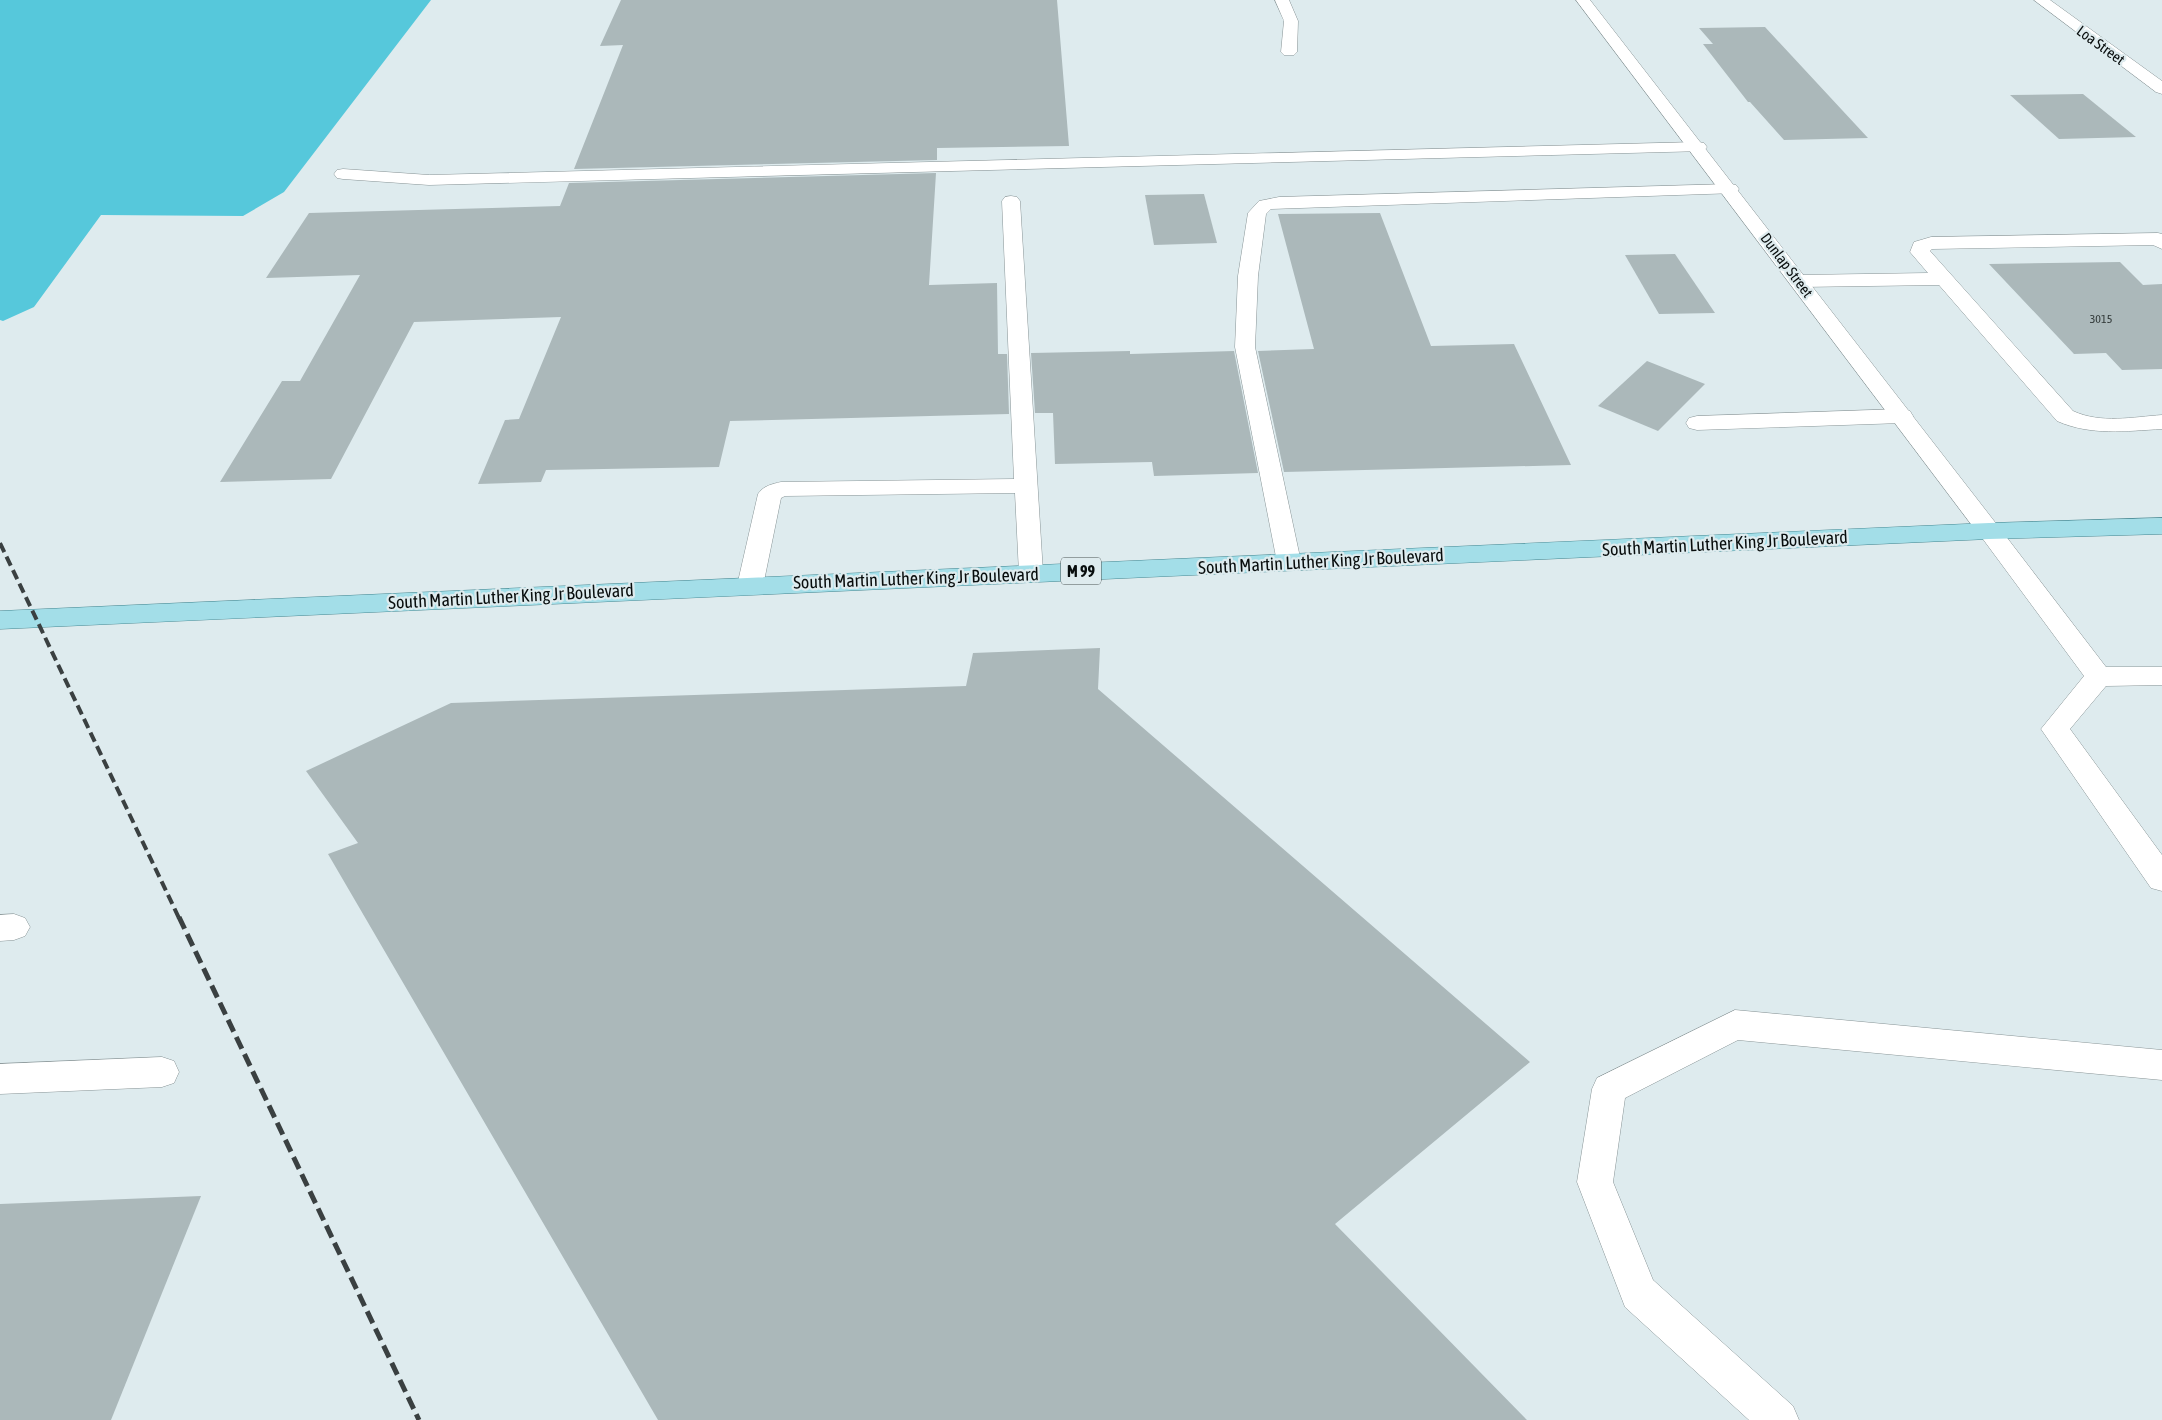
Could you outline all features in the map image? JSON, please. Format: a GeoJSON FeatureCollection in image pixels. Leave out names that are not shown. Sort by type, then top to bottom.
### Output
{"type":"FeatureCollection","features":[{"type":"Feature","properties":{"kind":"main road","name":"South Martin Luther King Jr Boulevard"},"geometry":{"type":"LineString","coordinates":[[0,620],[1990,531],[2162,526]]}},
{"type":"Feature","properties":{"kind":"street"},"geometry":{"type":"LineString","coordinates":[[1282,0],[1291,21],[1289,52]]}},
{"type":"Feature","properties":{"kind":"street","name":"Dunlap Street"},"geometry":{"type":"LineString","coordinates":[[1583,0],[1698,147],[2099,677]]}},
{"type":"Feature","properties":{"kind":"street","name":"Loa Street"},"geometry":{"type":"LineString","coordinates":[[2041,0],[2162,89]]}},
{"type":"Feature","properties":{"kind":"street"},"geometry":{"type":"LineString","coordinates":[[342,174],[429,180],[1698,147]]}},
{"type":"Feature","properties":{"kind":"street"},"geometry":{"type":"LineString","coordinates":[[1288,562],[1245,347],[1248,276],[1257,213],[1265,205],[1279,202],[1730,189]]}},
{"type":"Feature","properties":{"kind":"street"},"geometry":{"type":"LineString","coordinates":[[1011,200],[1031,573]]}},
{"type":"Feature","properties":{"kind":"street"},"geometry":{"type":"LineString","coordinates":[[2161,240],[1931,243],[1921,246],[1920,252],[2065,416],[2076,422],[2088,425],[2162,422]]}},
{"type":"Feature","properties":{"kind":"street"},"geometry":{"type":"LineString","coordinates":[[1800,281],[1944,279]]}},
{"type":"Feature","properties":{"kind":"street"},"geometry":{"type":"LineString","coordinates":[[1697,423],[1902,416]]}},
{"type":"Feature","properties":{"kind":"street"},"geometry":{"type":"LineString","coordinates":[[750,586],[770,494],[781,488],[1026,486]]}},
{"type":"Feature","properties":{"kind":"street"},"geometry":{"type":"LineString","coordinates":[[2162,676],[2099,677],[2055,730],[2162,879]]}},
{"type":"Feature","properties":{"kind":"street"},"geometry":{"type":"LineString","coordinates":[[1779,1420],[1639,1293],[1596,1182],[1609,1089],[1735,1025],[2162,1065]]}},
{"type":"Feature","properties":{"kind":"street"},"geometry":{"type":"LineString","coordinates":[[0,1079],[162,1072]]}},
{"type":"Feature","properties":{"kind":"shaded area"},"geometry":{"type":"Polygon","coordinates":[[[0,0],[431,0],[284,192],[243,216],[101,215],[34,307],[3,321],[0,320],[0,0]]]}},
{"type":"Feature","properties":{"kind":"building"},"geometry":{"type":"Polygon","coordinates":[[[621,0],[1057,0],[1069,146],[937,148],[937,160],[574,169],[623,45],[600,46],[621,0]]]}},
{"type":"Feature","properties":{"kind":"building"},"geometry":{"type":"Polygon","coordinates":[[[1765,27],[1868,138],[1784,140],[1748,102],[1703,44],[1713,44],[1699,28],[1765,27]]]}},
{"type":"Feature","properties":{"kind":"building"},"geometry":{"type":"Polygon","coordinates":[[[2083,94],[2136,137],[2059,139],[2010,95],[2083,94]]]}},
{"type":"Feature","properties":{"kind":"building"},"geometry":{"type":"Polygon","coordinates":[[[936,173],[929,285],[997,283],[998,354],[1007,354],[1009,414],[730,421],[719,467],[546,470],[541,482],[478,484],[505,420],[519,419],[561,317],[414,322],[331,479],[220,482],[282,381],[300,381],[360,275],[266,278],[309,213],[560,206],[569,183],[936,173]]]}},
{"type":"Feature","properties":{"kind":"building"},"geometry":{"type":"Polygon","coordinates":[[[1204,194],[1217,243],[1154,245],[1145,195],[1204,194]]]}},
{"type":"Feature","properties":{"kind":"building"},"geometry":{"type":"Polygon","coordinates":[[[1380,213],[1431,346],[1514,344],[1571,465],[1284,472],[1258,351],[1314,349],[1278,214],[1380,213]]]}},
{"type":"Feature","properties":{"kind":"building"},"geometry":{"type":"Polygon","coordinates":[[[1675,254],[1715,313],[1659,314],[1625,255],[1675,254]]]}},
{"type":"Feature","properties":{"kind":"building"},"geometry":{"type":"Polygon","coordinates":[[[2120,262],[2143,285],[2162,284],[2162,369],[2122,370],[2106,353],[2074,354],[1989,264],[2120,262]]]}},
{"type":"Feature","properties":{"kind":"building"},"geometry":{"type":"Polygon","coordinates":[[[1130,351],[1130,354],[1234,351],[1258,473],[1154,476],[1152,462],[1055,464],[1053,413],[1035,413],[1031,353],[1130,351]]]}},
{"type":"Feature","properties":{"kind":"building"},"geometry":{"type":"Polygon","coordinates":[[[1647,361],[1705,384],[1658,431],[1598,406],[1647,361]]]}},
{"type":"Feature","properties":{"kind":"building"},"geometry":{"type":"Polygon","coordinates":[[[1100,648],[1098,689],[1530,1062],[1335,1224],[1527,1420],[658,1420],[328,854],[358,843],[306,771],[451,703],[966,686],[973,653],[1100,648]]]}},
{"type":"Feature","properties":{"kind":"building"},"geometry":{"type":"Polygon","coordinates":[[[201,1196],[111,1420],[0,1420],[0,1204],[201,1196]]]}},
{"type":"Feature","properties":{"kind":"railway"},"geometry":{"type":"LineString","coordinates":[[0,543],[179,918]]}},
{"type":"Feature","properties":{"kind":"railway"},"geometry":{"type":"LineString","coordinates":[[179,917],[419,1420]]}}]}
